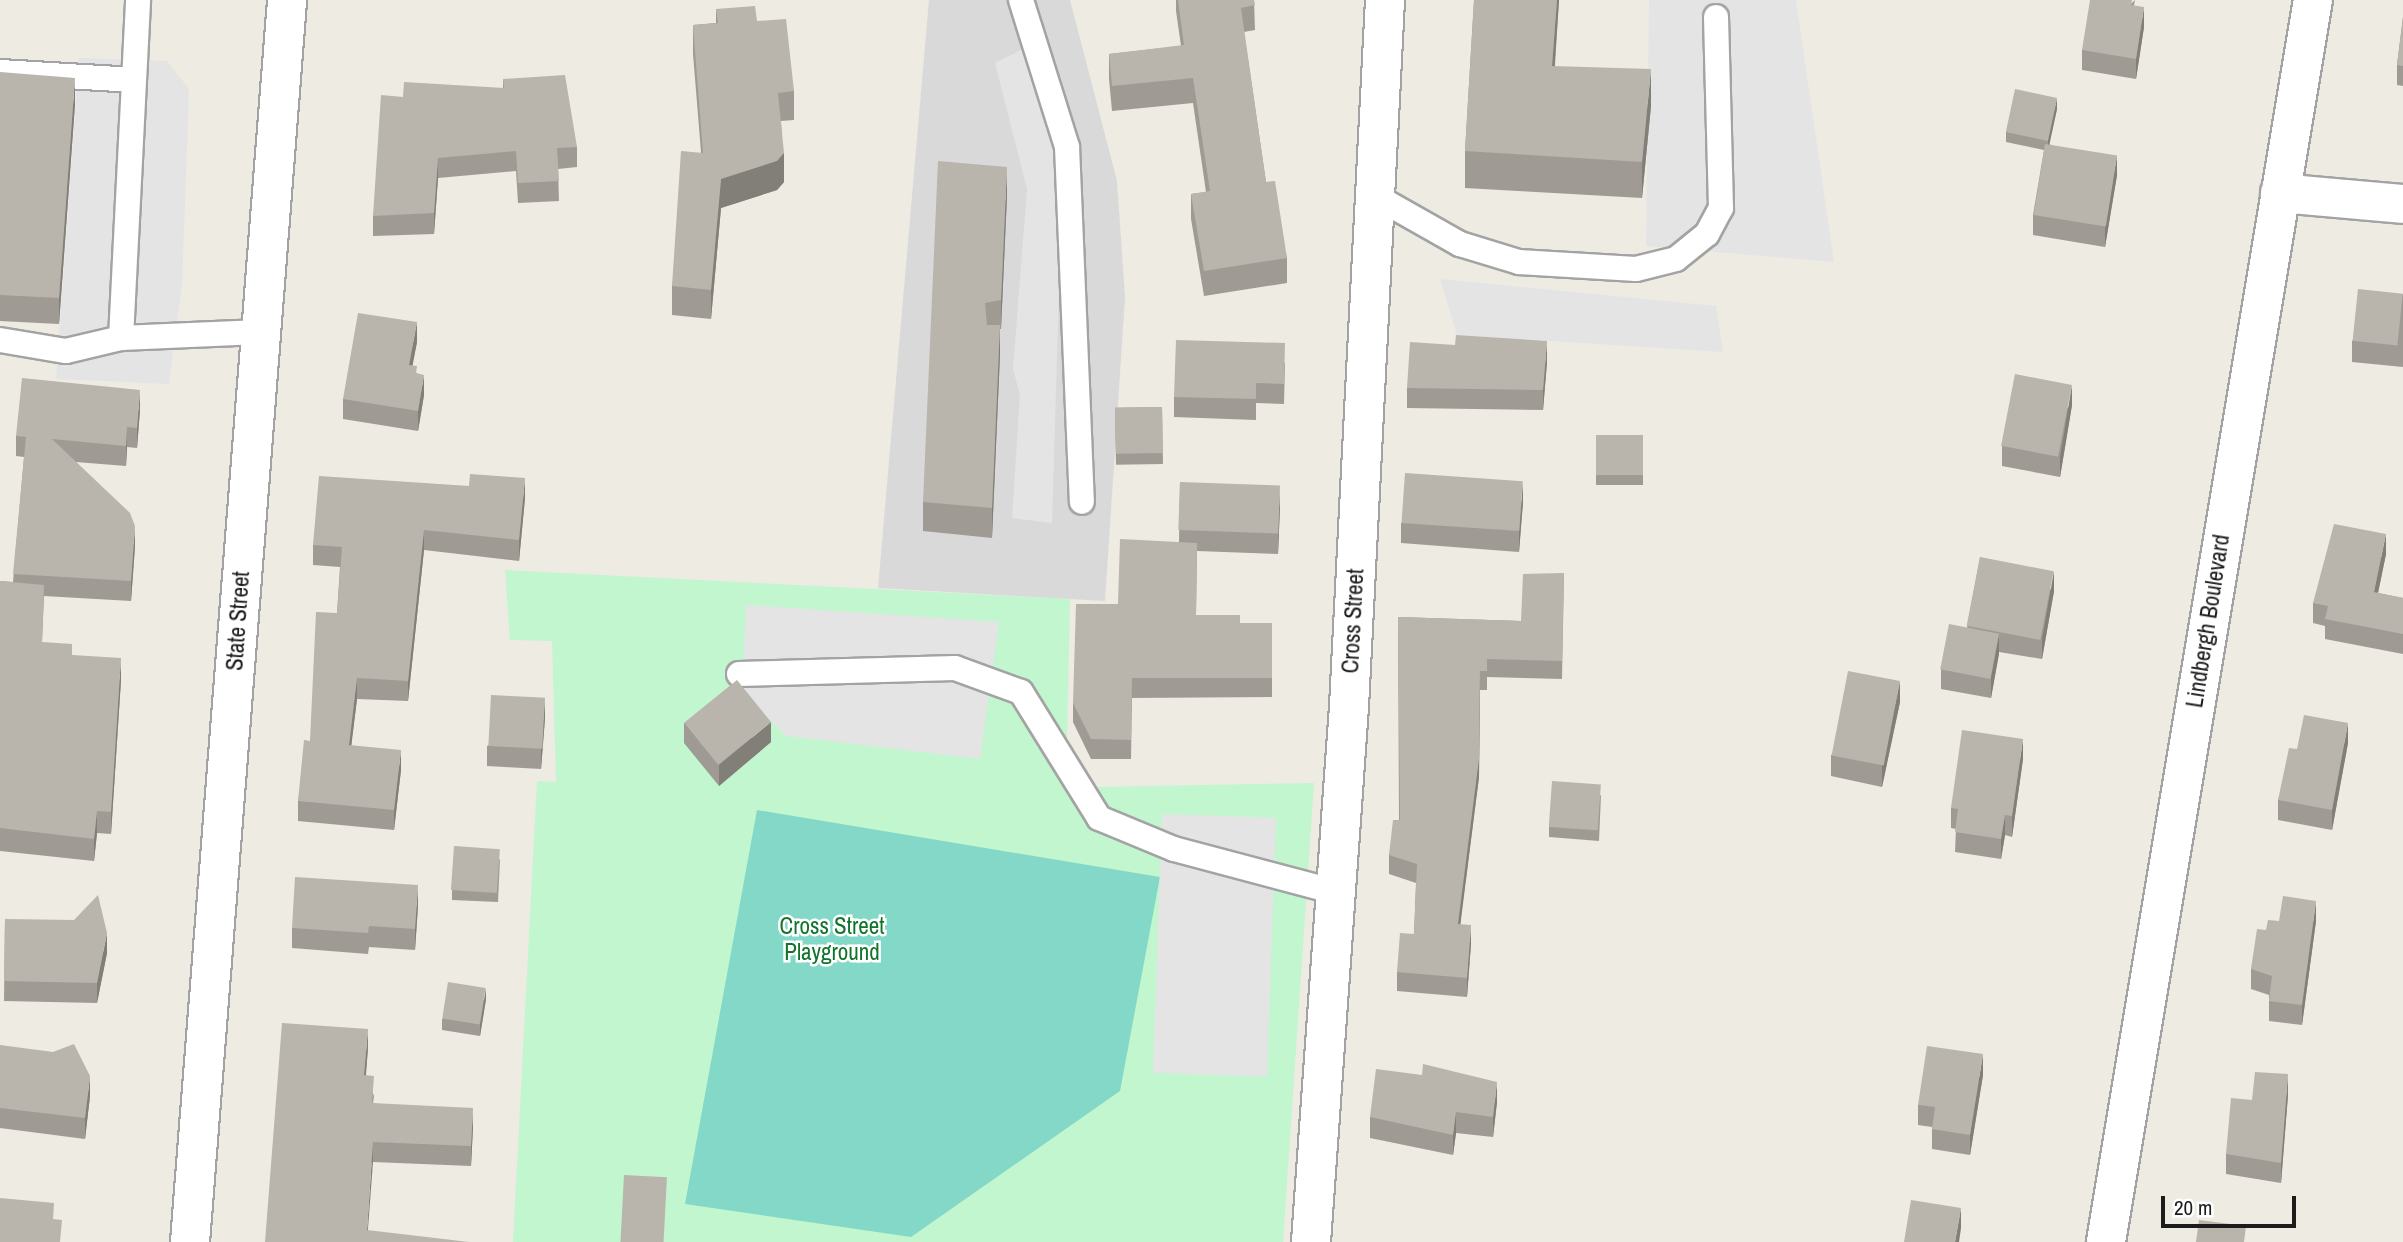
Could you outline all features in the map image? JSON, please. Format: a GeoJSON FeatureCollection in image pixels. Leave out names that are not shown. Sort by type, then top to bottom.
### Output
{"type":"FeatureCollection","features":[{"type":"Feature","properties":{"kind":"street","name":"State Street"},"geometry":{"type":"LineString","coordinates":[[190,1242],[287,0]]}},
{"type":"Feature","properties":{"kind":"street","name":"Cross Street"},"geometry":{"type":"LineString","coordinates":[[1311,1242],[1336,892],[1385,0]]}},
{"type":"Feature","properties":{"kind":"street","name":"Lindbergh Boulevard"},"geometry":{"type":"LineString","coordinates":[[2106,1242],[2313,0]]}},
{"type":"Feature","properties":{"kind":"street"},"geometry":{"type":"LineString","coordinates":[[2280,193],[2403,204]]}},
{"type":"Feature","properties":{"kind":"lane"},"geometry":{"type":"LineString","coordinates":[[121,338],[138,0]]}},
{"type":"Feature","properties":{"kind":"lane"},"geometry":{"type":"LineString","coordinates":[[1021,0],[1068,146],[1082,502]]}},
{"type":"Feature","properties":{"kind":"lane"},"geometry":{"type":"LineString","coordinates":[[1375,196],[1460,244],[1519,262],[1636,269],[1676,259],[1707,234],[1721,208],[1716,17]]}},
{"type":"Feature","properties":{"kind":"lane"},"geometry":{"type":"LineString","coordinates":[[0,72],[133,80]]}},
{"type":"Feature","properties":{"kind":"lane"},"geometry":{"type":"LineString","coordinates":[[0,340],[66,351],[121,338],[260,332]]}},
{"type":"Feature","properties":{"kind":"lane"},"geometry":{"type":"LineString","coordinates":[[739,674],[966,672],[1021,692],[1100,818],[1174,849],[1336,892]]}},
{"type":"Feature","properties":{"kind":"shaded area"},"geometry":{"type":"Polygon","coordinates":[[[929,0],[1070,0],[1117,181],[1125,297],[1105,601],[878,588],[929,0]]]}},
{"type":"Feature","properties":{"kind":"shaded area"},"geometry":{"type":"Polygon","coordinates":[[[1649,0],[1796,0],[1834,262],[1646,246],[1649,0]]]}},
{"type":"Feature","properties":{"kind":"shaded area"},"geometry":{"type":"Polygon","coordinates":[[[1025,48],[1053,122],[1062,190],[1052,523],[1012,518],[1020,395],[1013,369],[1027,189],[995,63],[1025,48]]]}},
{"type":"Feature","properties":{"kind":"shaded area"},"geometry":{"type":"Polygon","coordinates":[[[79,58],[167,61],[189,89],[182,285],[169,384],[56,379],[79,58]]]}},
{"type":"Feature","properties":{"kind":"shaded area"},"geometry":{"type":"Polygon","coordinates":[[[1440,279],[1716,306],[1723,352],[1457,335],[1440,279]]]}},
{"type":"Feature","properties":{"kind":"shaded area"},"geometry":{"type":"Polygon","coordinates":[[[746,605],[999,622],[980,759],[786,736],[742,691],[746,605]]]}},
{"type":"Feature","properties":{"kind":"shaded area"},"geometry":{"type":"Polygon","coordinates":[[[1162,814],[1276,818],[1267,1077],[1153,1073],[1162,814]]]}},
{"type":"Feature","properties":{"kind":"green space","name":"Cross Street Playground"},"geometry":{"type":"Polygon","coordinates":[[[505,570],[1070,599],[1067,743],[1095,787],[1314,783],[1283,1242],[513,1242],[537,781],[556,782],[552,641],[510,640],[505,570]]]}},
{"type":"Feature","properties":{"kind":"green space"},"geometry":{"type":"Polygon","coordinates":[[[757,810],[1160,877],[1120,1091],[911,1237],[685,1204],[757,810]]]}},
{"type":"Feature","properties":{"kind":"building"},"geometry":{"type":"Polygon","coordinates":[[[1178,0],[1254,0],[1255,5],[1241,8],[1266,182],[1275,181],[1287,258],[1204,271],[1191,194],[1210,191],[1193,78],[1112,86],[1109,54],[1184,45],[1178,0]]]}},
{"type":"Feature","properties":{"kind":"building"},"geometry":{"type":"Polygon","coordinates":[[[1474,0],[1557,0],[1552,66],[1651,69],[1642,162],[1465,151],[1474,0]]]}},
{"type":"Feature","properties":{"kind":"building"},"geometry":{"type":"Polygon","coordinates":[[[2090,0],[2132,0],[2131,5],[2144,7],[2136,59],[2082,50],[2090,0]]]}},
{"type":"Feature","properties":{"kind":"building"},"geometry":{"type":"Polygon","coordinates":[[[755,6],[757,21],[786,19],[794,91],[778,93],[784,153],[777,161],[721,179],[711,290],[672,286],[681,151],[703,153],[693,25],[718,23],[716,9],[755,6]]]}},
{"type":"Feature","properties":{"kind":"building"},"geometry":{"type":"Polygon","coordinates":[[[2403,17],[2403,66],[2397,65],[2403,17]]]}},
{"type":"Feature","properties":{"kind":"building"},"geometry":{"type":"Polygon","coordinates":[[[0,72],[75,78],[59,298],[0,295],[0,72]]]}},
{"type":"Feature","properties":{"kind":"building"},"geometry":{"type":"Polygon","coordinates":[[[565,75],[577,147],[557,148],[559,181],[518,183],[516,151],[438,158],[434,213],[373,216],[381,95],[403,97],[404,82],[504,88],[503,79],[565,75]]]}},
{"type":"Feature","properties":{"kind":"building"},"geometry":{"type":"Polygon","coordinates":[[[2015,89],[2057,98],[2048,141],[2006,132],[2015,89]]]}},
{"type":"Feature","properties":{"kind":"building"},"geometry":{"type":"Polygon","coordinates":[[[2045,144],[2117,155],[2106,227],[2034,215],[2045,144]]]}},
{"type":"Feature","properties":{"kind":"building"},"geometry":{"type":"Polygon","coordinates":[[[938,161],[1007,167],[1001,300],[985,303],[987,325],[1000,325],[992,508],[923,502],[938,161]]]}},
{"type":"Feature","properties":{"kind":"building"},"geometry":{"type":"Polygon","coordinates":[[[2358,289],[2403,294],[2397,345],[2353,341],[2358,289]]]}},
{"type":"Feature","properties":{"kind":"building"},"geometry":{"type":"Polygon","coordinates":[[[358,313],[417,322],[409,365],[417,366],[416,373],[424,375],[418,411],[343,399],[358,313]]]}},
{"type":"Feature","properties":{"kind":"building"},"geometry":{"type":"Polygon","coordinates":[[[1456,335],[1547,341],[1543,390],[1407,388],[1410,342],[1455,345],[1456,335]]]}},
{"type":"Feature","properties":{"kind":"building"},"geometry":{"type":"Polygon","coordinates":[[[1176,340],[1285,343],[1284,384],[1256,383],[1256,399],[1174,397],[1176,340]]]}},
{"type":"Feature","properties":{"kind":"building"},"geometry":{"type":"Polygon","coordinates":[[[2015,374],[2072,385],[2058,457],[2001,446],[2015,374]]]}},
{"type":"Feature","properties":{"kind":"building"},"geometry":{"type":"Polygon","coordinates":[[[22,378],[140,390],[137,428],[127,427],[126,446],[52,439],[130,513],[135,526],[131,581],[13,574],[26,437],[16,436],[22,378]]]}},
{"type":"Feature","properties":{"kind":"building"},"geometry":{"type":"Polygon","coordinates":[[[1162,407],[1163,453],[1116,454],[1115,408],[1162,407]]]}},
{"type":"Feature","properties":{"kind":"building"},"geometry":{"type":"Polygon","coordinates":[[[1596,435],[1643,435],[1643,475],[1596,475],[1596,435]]]}},
{"type":"Feature","properties":{"kind":"building"},"geometry":{"type":"Polygon","coordinates":[[[1405,473],[1523,481],[1519,531],[1402,523],[1405,473]]]}},
{"type":"Feature","properties":{"kind":"building"},"geometry":{"type":"Polygon","coordinates":[[[470,474],[525,478],[519,540],[424,530],[408,681],[357,678],[349,745],[401,750],[394,810],[298,801],[304,740],[310,741],[316,612],[337,613],[342,547],[313,545],[319,476],[469,486],[470,474]]]}},
{"type":"Feature","properties":{"kind":"building"},"geometry":{"type":"Polygon","coordinates":[[[1180,482],[1280,485],[1278,533],[1178,530],[1180,482]]]}},
{"type":"Feature","properties":{"kind":"building"},"geometry":{"type":"Polygon","coordinates":[[[2334,524],[2386,534],[2374,592],[2403,598],[2403,634],[2325,619],[2328,606],[2313,603],[2334,524]]]}},
{"type":"Feature","properties":{"kind":"building"},"geometry":{"type":"Polygon","coordinates":[[[1120,539],[1197,543],[1196,615],[1240,615],[1240,623],[1272,623],[1272,678],[1132,678],[1131,740],[1091,739],[1073,703],[1076,604],[1118,604],[1120,539]]]}},
{"type":"Feature","properties":{"kind":"building"},"geometry":{"type":"Polygon","coordinates":[[[1980,557],[2054,571],[2040,640],[1967,626],[1980,557]]]}},
{"type":"Feature","properties":{"kind":"building"},"geometry":{"type":"Polygon","coordinates":[[[1564,573],[1562,661],[1487,659],[1487,671],[1480,671],[1479,759],[1458,924],[1471,925],[1467,978],[1397,972],[1400,933],[1414,934],[1417,864],[1389,855],[1393,820],[1400,820],[1398,617],[1521,621],[1523,574],[1564,573]]]}},
{"type":"Feature","properties":{"kind":"building"},"geometry":{"type":"Polygon","coordinates":[[[0,581],[44,585],[42,642],[72,644],[72,655],[121,658],[111,812],[97,811],[94,839],[0,828],[0,581]]]}},
{"type":"Feature","properties":{"kind":"building"},"geometry":{"type":"Polygon","coordinates":[[[1949,624],[1999,634],[1990,679],[1940,669],[1949,624]]]}},
{"type":"Feature","properties":{"kind":"building"},"geometry":{"type":"Polygon","coordinates":[[[1848,671],[1900,681],[1884,766],[1832,755],[1848,671]]]}},
{"type":"Feature","properties":{"kind":"building"},"geometry":{"type":"Polygon","coordinates":[[[737,680],[771,722],[718,765],[684,723],[737,680]]]}},
{"type":"Feature","properties":{"kind":"building"},"geometry":{"type":"Polygon","coordinates":[[[491,695],[545,698],[542,749],[488,746],[491,695]]]}},
{"type":"Feature","properties":{"kind":"building"},"geometry":{"type":"Polygon","coordinates":[[[2304,715],[2348,723],[2332,810],[2278,800],[2289,748],[2297,749],[2304,715]]]}},
{"type":"Feature","properties":{"kind":"building"},"geometry":{"type":"Polygon","coordinates":[[[1962,730],[2023,739],[2012,816],[2005,815],[2001,839],[1955,832],[1958,809],[1951,808],[1962,730]]]}},
{"type":"Feature","properties":{"kind":"building"},"geometry":{"type":"Polygon","coordinates":[[[1552,781],[1601,784],[1598,830],[1549,827],[1552,781]]]}},
{"type":"Feature","properties":{"kind":"building"},"geometry":{"type":"Polygon","coordinates":[[[454,846],[500,849],[497,893],[451,890],[454,846]]]}},
{"type":"Feature","properties":{"kind":"building"},"geometry":{"type":"Polygon","coordinates":[[[295,877],[418,885],[415,929],[369,926],[368,933],[292,928],[295,877]]]}},
{"type":"Feature","properties":{"kind":"building"},"geometry":{"type":"Polygon","coordinates":[[[98,895],[107,933],[97,983],[4,981],[5,919],[74,920],[98,895]]]}},
{"type":"Feature","properties":{"kind":"building"},"geometry":{"type":"Polygon","coordinates":[[[2283,896],[2316,901],[2302,1005],[2269,1001],[2272,976],[2251,969],[2257,929],[2266,930],[2268,920],[2279,921],[2283,896]]]}},
{"type":"Feature","properties":{"kind":"building"},"geometry":{"type":"Polygon","coordinates":[[[448,982],[486,988],[480,1024],[442,1019],[448,982]]]}},
{"type":"Feature","properties":{"kind":"building"},"geometry":{"type":"Polygon","coordinates":[[[282,1023],[368,1029],[364,1075],[374,1076],[372,1103],[473,1108],[471,1146],[373,1142],[367,1230],[469,1242],[265,1242],[282,1023]]]}},
{"type":"Feature","properties":{"kind":"building"},"geometry":{"type":"Polygon","coordinates":[[[74,1044],[90,1076],[85,1118],[0,1108],[0,1045],[53,1052],[74,1044]]]}},
{"type":"Feature","properties":{"kind":"building"},"geometry":{"type":"Polygon","coordinates":[[[1927,1046],[1983,1054],[1970,1135],[1932,1129],[1935,1107],[1918,1105],[1927,1046]]]}},
{"type":"Feature","properties":{"kind":"building"},"geometry":{"type":"Polygon","coordinates":[[[1423,1064],[1497,1082],[1493,1117],[1456,1112],[1453,1135],[1370,1117],[1376,1069],[1422,1075],[1423,1064]]]}},
{"type":"Feature","properties":{"kind":"building"},"geometry":{"type":"Polygon","coordinates":[[[2255,1072],[2288,1074],[2281,1163],[2226,1154],[2231,1098],[2252,1100],[2255,1072]]]}},
{"type":"Feature","properties":{"kind":"building"},"geometry":{"type":"Polygon","coordinates":[[[624,1175],[667,1177],[664,1242],[620,1242],[624,1175]]]}},
{"type":"Feature","properties":{"kind":"building"},"geometry":{"type":"Polygon","coordinates":[[[0,1198],[54,1203],[53,1219],[62,1220],[60,1242],[0,1242],[0,1198]]]}},
{"type":"Feature","properties":{"kind":"building"},"geometry":{"type":"Polygon","coordinates":[[[1911,1200],[1961,1208],[1955,1242],[1904,1242],[1911,1200]]]}},
{"type":"Feature","properties":{"kind":"building"},"geometry":{"type":"Polygon","coordinates":[[[2199,1220],[2246,1226],[2244,1242],[2196,1242],[2199,1220]]]}}]}
